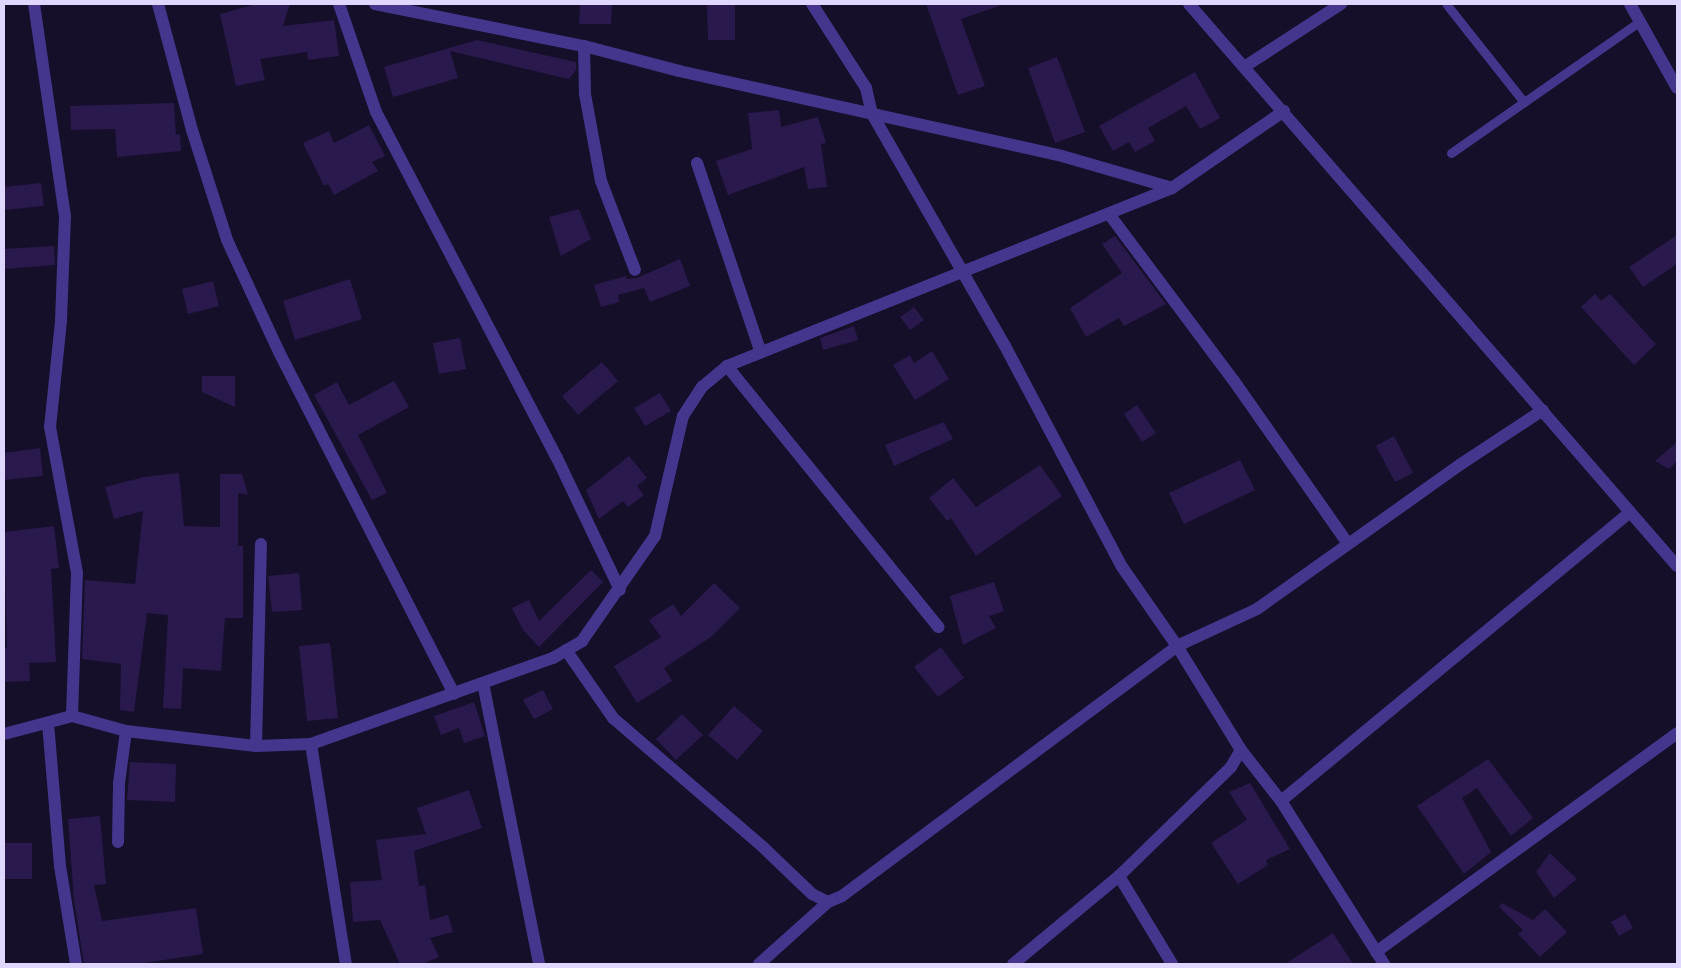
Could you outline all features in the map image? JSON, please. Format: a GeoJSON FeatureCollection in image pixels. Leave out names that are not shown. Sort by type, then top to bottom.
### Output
{"type":"FeatureCollection","features":[{"type":"Feature","properties":{"kind":"street"},"geometry":{"type":"LineString","coordinates":[[34,4],[64,216],[61,321],[50,427],[77,573],[72,716]]}},
{"type":"Feature","properties":{"kind":"street"},"geometry":{"type":"LineString","coordinates":[[158,4],[192,130],[227,240],[279,352],[454,694]]}},
{"type":"Feature","properties":{"kind":"street"},"geometry":{"type":"LineString","coordinates":[[339,4],[376,112],[557,458],[620,590]]}},
{"type":"Feature","properties":{"kind":"street"},"geometry":{"type":"LineString","coordinates":[[375,4],[584,46],[872,114],[1062,156],[1172,188]]}},
{"type":"Feature","properties":{"kind":"street"},"geometry":{"type":"LineString","coordinates":[[812,4],[866,88],[872,114],[965,274],[1122,567],[1177,646],[1241,750],[1281,801],[1384,964]]}},
{"type":"Feature","properties":{"kind":"street"},"geometry":{"type":"LineString","coordinates":[[1189,4],[1284,111],[1677,566]]}},
{"type":"Feature","properties":{"kind":"street"},"geometry":{"type":"LineString","coordinates":[[1244,67],[1340,4]]}},
{"type":"Feature","properties":{"kind":"street"},"geometry":{"type":"LineString","coordinates":[[1630,4],[1677,88]]}},
{"type":"Feature","properties":{"kind":"street"},"geometry":{"type":"LineString","coordinates":[[584,46],[585,94],[601,181],[635,270]]}},
{"type":"Feature","properties":{"kind":"street"},"geometry":{"type":"LineString","coordinates":[[4,734],[72,716],[126,731],[256,746],[310,744],[454,694],[566,650],[582,641],[620,590],[655,536],[683,416],[702,386],[727,366],[965,274],[1172,188],[1284,111]]}},
{"type":"Feature","properties":{"kind":"street"},"geometry":{"type":"LineString","coordinates":[[697,163],[760,353]]}},
{"type":"Feature","properties":{"kind":"street"},"geometry":{"type":"LineString","coordinates":[[1109,214],[1234,381],[1348,544]]}},
{"type":"Feature","properties":{"kind":"street"},"geometry":{"type":"LineString","coordinates":[[727,366],[938,627]]}},
{"type":"Feature","properties":{"kind":"street"},"geometry":{"type":"LineString","coordinates":[[759,964],[828,902],[842,896],[1177,646],[1258,609],[1348,544],[1543,410]]}},
{"type":"Feature","properties":{"kind":"street"},"geometry":{"type":"LineString","coordinates":[[1281,801],[1630,512]]}},
{"type":"Feature","properties":{"kind":"street"},"geometry":{"type":"LineString","coordinates":[[256,746],[261,544]]}},
{"type":"Feature","properties":{"kind":"street"},"geometry":{"type":"LineString","coordinates":[[566,650],[613,718],[764,848],[812,894],[828,902]]}},
{"type":"Feature","properties":{"kind":"street"},"geometry":{"type":"LineString","coordinates":[[483,683],[539,964]]}},
{"type":"Feature","properties":{"kind":"street"},"geometry":{"type":"LineString","coordinates":[[48,723],[60,866],[76,964]]}},
{"type":"Feature","properties":{"kind":"street"},"geometry":{"type":"LineString","coordinates":[[118,842],[119,783],[126,731]]}},
{"type":"Feature","properties":{"kind":"street"},"geometry":{"type":"LineString","coordinates":[[1376,952],[1677,733]]}},
{"type":"Feature","properties":{"kind":"street"},"geometry":{"type":"LineString","coordinates":[[310,744],[346,964]]}},
{"type":"Feature","properties":{"kind":"street"},"geometry":{"type":"LineString","coordinates":[[1013,964],[1118,876],[1232,767],[1241,750]]}},
{"type":"Feature","properties":{"kind":"street"},"geometry":{"type":"LineString","coordinates":[[1118,876],[1172,964]]}},
{"type":"Feature","properties":{"kind":"lane"},"geometry":{"type":"LineString","coordinates":[[1447,5],[1524,102]]}},
{"type":"Feature","properties":{"kind":"lane"},"geometry":{"type":"LineString","coordinates":[[1451,152],[1640,21]]}},
{"type":"Feature","properties":{"kind":"building"},"geometry":{"type":"Polygon","coordinates":[[[256,4],[290,4],[283,26],[334,20],[339,56],[308,60],[307,52],[260,59],[265,80],[236,86],[220,14],[256,4]]]}},
{"type":"Feature","properties":{"kind":"building"},"geometry":{"type":"Polygon","coordinates":[[[580,4],[612,4],[611,24],[579,24],[580,4]]]}},
{"type":"Feature","properties":{"kind":"building"},"geometry":{"type":"Polygon","coordinates":[[[707,4],[735,4],[735,40],[708,40],[707,4]]]}},
{"type":"Feature","properties":{"kind":"building"},"geometry":{"type":"Polygon","coordinates":[[[926,4],[998,4],[999,6],[961,19],[985,86],[958,95],[926,4]]]}},
{"type":"Feature","properties":{"kind":"building"},"geometry":{"type":"Polygon","coordinates":[[[477,40],[576,62],[576,70],[569,79],[450,51],[458,78],[393,97],[384,67],[477,40]]]}},
{"type":"Feature","properties":{"kind":"building"},"geometry":{"type":"Polygon","coordinates":[[[1057,57],[1085,132],[1055,143],[1028,68],[1057,57]]]}},
{"type":"Feature","properties":{"kind":"building"},"geometry":{"type":"Polygon","coordinates":[[[1195,72],[1220,118],[1200,129],[1186,106],[1148,128],[1155,141],[1135,152],[1129,142],[1113,151],[1099,126],[1195,72]]]}},
{"type":"Feature","properties":{"kind":"building"},"geometry":{"type":"Polygon","coordinates":[[[174,103],[176,135],[180,134],[181,151],[117,157],[115,129],[71,130],[70,106],[174,103]]]}},
{"type":"Feature","properties":{"kind":"building"},"geometry":{"type":"Polygon","coordinates":[[[779,110],[781,127],[818,117],[826,143],[821,144],[827,187],[808,189],[804,167],[728,195],[716,161],[752,149],[748,113],[779,110]]]}},
{"type":"Feature","properties":{"kind":"building"},"geometry":{"type":"Polygon","coordinates":[[[369,125],[385,156],[372,162],[378,171],[334,195],[328,184],[324,186],[303,143],[329,131],[334,143],[369,125]]]}},
{"type":"Feature","properties":{"kind":"building"},"geometry":{"type":"Polygon","coordinates":[[[41,183],[44,206],[4,210],[4,187],[41,183]]]}},
{"type":"Feature","properties":{"kind":"building"},"geometry":{"type":"Polygon","coordinates":[[[579,209],[591,239],[561,256],[549,217],[579,209]]]}},
{"type":"Feature","properties":{"kind":"building"},"geometry":{"type":"Polygon","coordinates":[[[1677,235],[1677,264],[1643,287],[1629,267],[1677,235]]]}},
{"type":"Feature","properties":{"kind":"building"},"geometry":{"type":"Polygon","coordinates":[[[1115,236],[1166,304],[1124,326],[1119,318],[1086,337],[1070,308],[1122,273],[1102,244],[1115,236]]]}},
{"type":"Feature","properties":{"kind":"building"},"geometry":{"type":"Polygon","coordinates":[[[54,246],[55,265],[4,269],[4,249],[54,246]]]}},
{"type":"Feature","properties":{"kind":"building"},"geometry":{"type":"Polygon","coordinates":[[[680,259],[690,286],[650,302],[644,288],[618,295],[619,302],[601,307],[594,285],[626,276],[627,279],[637,278],[680,259]]]}},
{"type":"Feature","properties":{"kind":"building"},"geometry":{"type":"Polygon","coordinates":[[[350,279],[362,319],[295,340],[283,301],[350,279]]]}},
{"type":"Feature","properties":{"kind":"building"},"geometry":{"type":"Polygon","coordinates":[[[213,281],[219,306],[188,314],[182,289],[213,281]]]}},
{"type":"Feature","properties":{"kind":"building"},"geometry":{"type":"Polygon","coordinates":[[[1595,294],[1601,301],[1610,294],[1656,344],[1634,365],[1581,307],[1595,294]]]}},
{"type":"Feature","properties":{"kind":"building"},"geometry":{"type":"Polygon","coordinates":[[[914,307],[924,320],[910,330],[900,317],[914,307]]]}},
{"type":"Feature","properties":{"kind":"building"},"geometry":{"type":"Polygon","coordinates":[[[854,326],[858,340],[823,350],[820,338],[854,326]]]}},
{"type":"Feature","properties":{"kind":"building"},"geometry":{"type":"Polygon","coordinates":[[[460,338],[466,369],[439,374],[433,343],[460,338]]]}},
{"type":"Feature","properties":{"kind":"building"},"geometry":{"type":"Polygon","coordinates":[[[932,351],[949,379],[915,400],[893,365],[910,355],[914,363],[932,351]]]}},
{"type":"Feature","properties":{"kind":"building"},"geometry":{"type":"Polygon","coordinates":[[[602,362],[618,381],[578,415],[562,396],[602,362]]]}},
{"type":"Feature","properties":{"kind":"building"},"geometry":{"type":"Polygon","coordinates":[[[202,376],[235,376],[235,407],[202,392],[202,376]]]}},
{"type":"Feature","properties":{"kind":"building"},"geometry":{"type":"Polygon","coordinates":[[[394,381],[409,407],[358,435],[387,493],[372,500],[314,395],[337,382],[349,405],[394,381]]]}},
{"type":"Feature","properties":{"kind":"building"},"geometry":{"type":"Polygon","coordinates":[[[660,393],[671,411],[645,426],[634,408],[660,393]]]}},
{"type":"Feature","properties":{"kind":"building"},"geometry":{"type":"Polygon","coordinates":[[[1137,405],[1156,433],[1142,442],[1124,414],[1137,405]]]}},
{"type":"Feature","properties":{"kind":"building"},"geometry":{"type":"Polygon","coordinates":[[[944,422],[953,439],[894,466],[885,445],[944,422]]]}},
{"type":"Feature","properties":{"kind":"building"},"geometry":{"type":"Polygon","coordinates":[[[1394,436],[1413,473],[1395,482],[1376,446],[1394,436]]]}},
{"type":"Feature","properties":{"kind":"building"},"geometry":{"type":"Polygon","coordinates":[[[1677,442],[1677,461],[1669,469],[1655,461],[1677,442]]]}},
{"type":"Feature","properties":{"kind":"building"},"geometry":{"type":"Polygon","coordinates":[[[40,448],[43,476],[4,480],[4,453],[40,448]]]}},
{"type":"Feature","properties":{"kind":"building"},"geometry":{"type":"Polygon","coordinates":[[[629,456],[647,478],[637,486],[644,495],[628,507],[623,501],[599,519],[586,490],[629,456]]]}},
{"type":"Feature","properties":{"kind":"building"},"geometry":{"type":"Polygon","coordinates":[[[1240,460],[1255,490],[1184,524],[1169,493],[1240,460]]]}},
{"type":"Feature","properties":{"kind":"building"},"geometry":{"type":"Polygon","coordinates":[[[1040,465],[1062,496],[976,556],[951,518],[947,521],[929,498],[953,478],[976,507],[1040,465]]]}},
{"type":"Feature","properties":{"kind":"building"},"geometry":{"type":"Polygon","coordinates":[[[179,473],[184,526],[220,527],[220,474],[242,474],[248,495],[238,493],[238,546],[243,546],[243,618],[225,618],[221,671],[183,668],[181,709],[163,708],[168,615],[147,613],[134,712],[120,710],[121,664],[82,659],[85,580],[135,584],[143,511],[114,519],[105,487],[144,477],[179,473]]]}},
{"type":"Feature","properties":{"kind":"building"},"geometry":{"type":"Polygon","coordinates":[[[54,526],[59,568],[51,569],[56,662],[29,663],[30,681],[4,682],[4,648],[7,648],[4,532],[54,526]]]}},
{"type":"Feature","properties":{"kind":"building"},"geometry":{"type":"Polygon","coordinates":[[[591,570],[603,582],[539,647],[523,630],[512,608],[529,600],[539,621],[591,570]]]}},
{"type":"Feature","properties":{"kind":"building"},"geometry":{"type":"Polygon","coordinates":[[[299,573],[302,610],[272,612],[268,576],[299,573]]]}},
{"type":"Feature","properties":{"kind":"building"},"geometry":{"type":"Polygon","coordinates":[[[994,582],[1004,611],[989,616],[996,628],[963,645],[950,596],[994,582]]]}},
{"type":"Feature","properties":{"kind":"building"},"geometry":{"type":"Polygon","coordinates":[[[714,583],[740,608],[711,637],[664,668],[672,681],[637,703],[614,666],[661,637],[649,620],[673,604],[681,616],[714,583]]]}},
{"type":"Feature","properties":{"kind":"building"},"geometry":{"type":"Polygon","coordinates":[[[330,643],[338,718],[307,721],[299,646],[330,643]]]}},
{"type":"Feature","properties":{"kind":"building"},"geometry":{"type":"Polygon","coordinates":[[[941,647],[964,678],[938,697],[914,667],[941,647]]]}},
{"type":"Feature","properties":{"kind":"building"},"geometry":{"type":"Polygon","coordinates":[[[543,690],[553,709],[534,719],[523,700],[543,690]]]}},
{"type":"Feature","properties":{"kind":"building"},"geometry":{"type":"Polygon","coordinates":[[[474,702],[485,736],[464,743],[459,728],[441,735],[434,716],[474,702]]]}},
{"type":"Feature","properties":{"kind":"building"},"geometry":{"type":"Polygon","coordinates":[[[734,706],[763,731],[737,760],[708,735],[734,706]]]}},
{"type":"Feature","properties":{"kind":"building"},"geometry":{"type":"Polygon","coordinates":[[[682,714],[703,735],[676,760],[656,739],[682,714]]]}},
{"type":"Feature","properties":{"kind":"building"},"geometry":{"type":"Polygon","coordinates":[[[1488,759],[1533,818],[1511,836],[1477,788],[1462,798],[1491,852],[1464,874],[1417,806],[1488,759]]]}},
{"type":"Feature","properties":{"kind":"building"},"geometry":{"type":"Polygon","coordinates":[[[130,762],[176,764],[175,802],[127,800],[130,762]]]}},
{"type":"Feature","properties":{"kind":"building"},"geometry":{"type":"Polygon","coordinates":[[[1250,783],[1290,849],[1266,860],[1268,865],[1238,884],[1211,843],[1247,820],[1229,792],[1250,783]]]}},
{"type":"Feature","properties":{"kind":"building"},"geometry":{"type":"Polygon","coordinates":[[[469,790],[482,828],[414,851],[419,886],[425,885],[430,920],[448,915],[453,932],[430,938],[439,957],[422,964],[400,964],[380,920],[353,922],[350,882],[382,880],[376,840],[426,834],[417,808],[469,790]]]}},
{"type":"Feature","properties":{"kind":"building"},"geometry":{"type":"Polygon","coordinates":[[[100,816],[106,884],[94,885],[102,921],[196,908],[203,954],[138,964],[84,964],[74,901],[68,819],[100,816]]]}},
{"type":"Feature","properties":{"kind":"building"},"geometry":{"type":"Polygon","coordinates":[[[4,843],[32,843],[32,879],[4,879],[4,843]]]}},
{"type":"Feature","properties":{"kind":"building"},"geometry":{"type":"Polygon","coordinates":[[[1550,853],[1577,879],[1554,898],[1536,872],[1550,853]]]}},
{"type":"Feature","properties":{"kind":"building"},"geometry":{"type":"Polygon","coordinates":[[[1502,903],[1533,920],[1545,909],[1567,932],[1540,957],[1518,934],[1523,930],[1499,907],[1502,903]]]}},
{"type":"Feature","properties":{"kind":"building"},"geometry":{"type":"Polygon","coordinates":[[[1625,914],[1633,928],[1619,936],[1611,922],[1625,914]]]}},
{"type":"Feature","properties":{"kind":"building"},"geometry":{"type":"Polygon","coordinates":[[[1333,933],[1353,964],[1285,964],[1333,933]]]}}]}
